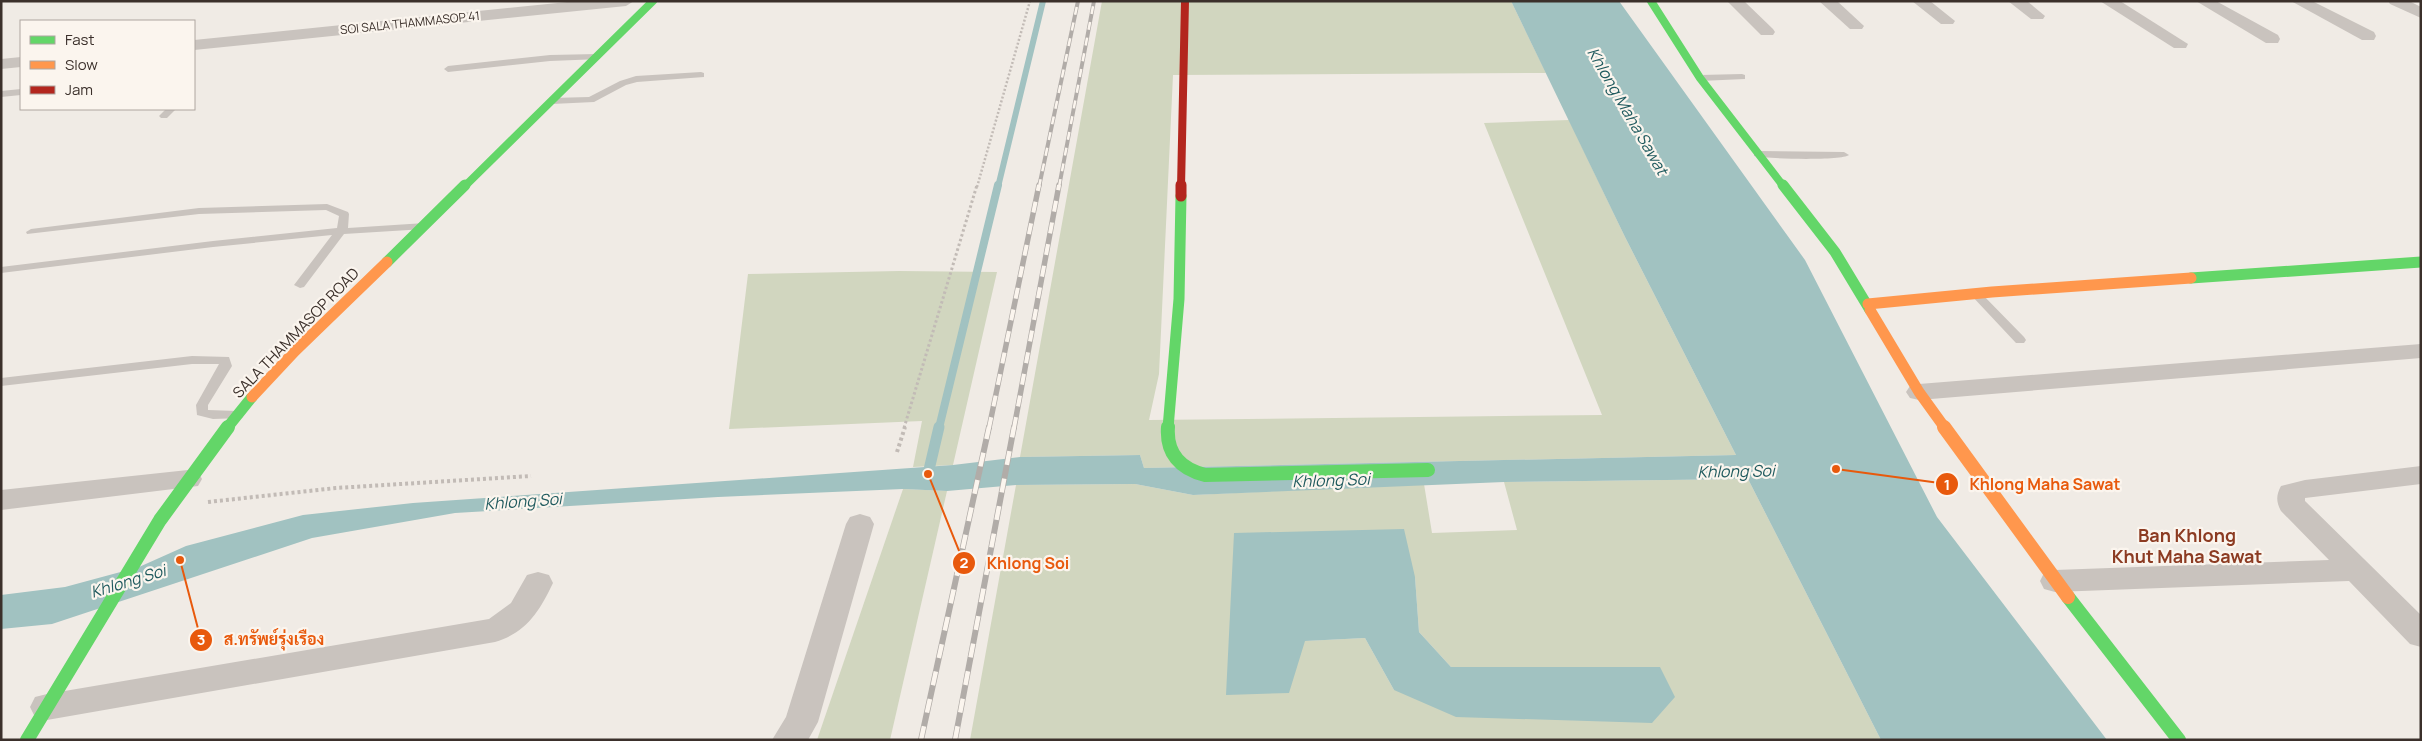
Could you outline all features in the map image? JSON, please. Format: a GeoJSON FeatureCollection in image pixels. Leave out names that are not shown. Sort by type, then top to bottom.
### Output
{"type":"FeatureCollection","features":[{"type":"Feature","properties":{"kind":"street","name":"SOI SALA THAMMASOP 41"},"geometry":{"type":"LineString","coordinates":[[195,45],[626,1]]}},
{"type":"Feature","properties":{"kind":"street","name":"SALA THAMMASOP ROAD"},"geometry":{"type":"LineString","coordinates":[[28,740],[138,555],[188,479],[238,415],[282,365],[654,1]]}},
{"type":"Feature","properties":{"kind":"street"},"geometry":{"type":"LineString","coordinates":[[1185,1],[1179,299],[1167,440],[1172,458],[1180,468],[1189,473],[1205,476],[1428,470]]}},
{"type":"Feature","properties":{"kind":"street"},"geometry":{"type":"LineString","coordinates":[[1651,1],[1700,78],[1757,154],[1835,252],[1868,304],[1919,392],[2055,580],[2179,740]]}},
{"type":"Feature","properties":{"kind":"street"},"geometry":{"type":"LineString","coordinates":[[1735,1],[1767,32]]}},
{"type":"Feature","properties":{"kind":"street"},"geometry":{"type":"LineString","coordinates":[[1828,1],[1856,26]]}},
{"type":"Feature","properties":{"kind":"street"},"geometry":{"type":"LineString","coordinates":[[1920,1],[1947,21]]}},
{"type":"Feature","properties":{"kind":"street"},"geometry":{"type":"LineString","coordinates":[[2016,1],[2037,16]]}},
{"type":"Feature","properties":{"kind":"street"},"geometry":{"type":"LineString","coordinates":[[2108,1],[2180,44]]}},
{"type":"Feature","properties":{"kind":"street"},"geometry":{"type":"LineString","coordinates":[[2204,1],[2272,39]]}},
{"type":"Feature","properties":{"kind":"street"},"geometry":{"type":"LineString","coordinates":[[2299,1],[2368,36]]}},
{"type":"Feature","properties":{"kind":"street"},"geometry":{"type":"LineString","coordinates":[[2396,1],[2421,13]]}},
{"type":"Feature","properties":{"kind":"street"},"geometry":{"type":"LineString","coordinates":[[1,64],[20,62]]}},
{"type":"Feature","properties":{"kind":"street"},"geometry":{"type":"LineString","coordinates":[[1868,304],[1975,294],[2421,262]]}},
{"type":"Feature","properties":{"kind":"street"},"geometry":{"type":"LineString","coordinates":[[1919,392],[2421,351]]}},
{"type":"Feature","properties":{"kind":"street"},"geometry":{"type":"LineString","coordinates":[[2421,475],[2305,489],[2291,493],[2291,504],[2421,636]]}},
{"type":"Feature","properties":{"kind":"street"},"geometry":{"type":"LineString","coordinates":[[1,500],[188,479]]}},
{"type":"Feature","properties":{"kind":"street"},"geometry":{"type":"LineString","coordinates":[[788,740],[800,722],[860,524]]}},
{"type":"Feature","properties":{"kind":"street"},"geometry":{"type":"LineString","coordinates":[[2055,580],[2355,570]]}},
{"type":"Feature","properties":{"kind":"street"},"geometry":{"type":"LineString","coordinates":[[47,708],[495,630],[512,623],[523,611],[538,583]]}},
{"type":"Feature","properties":{"kind":"lane"},"geometry":{"type":"LineString","coordinates":[[448,69],[550,58],[597,58]]}},
{"type":"Feature","properties":{"kind":"lane"},"geometry":{"type":"LineString","coordinates":[[552,101],[591,100],[636,79],[701,75]]}},
{"type":"Feature","properties":{"kind":"lane"},"geometry":{"type":"LineString","coordinates":[[1700,78],[1742,76]]}},
{"type":"Feature","properties":{"kind":"lane"},"geometry":{"type":"LineString","coordinates":[[1,94],[20,92]]}},
{"type":"Feature","properties":{"kind":"lane"},"geometry":{"type":"LineString","coordinates":[[164,116],[170,110]]}},
{"type":"Feature","properties":{"kind":"lane"},"geometry":{"type":"LineString","coordinates":[[1757,154],[1844,155]]}},
{"type":"Feature","properties":{"kind":"lane"},"geometry":{"type":"LineString","coordinates":[[31,232],[199,211],[242,208],[333,208],[344,214],[342,229],[300,285]]}},
{"type":"Feature","properties":{"kind":"lane"},"geometry":{"type":"LineString","coordinates":[[1,270],[342,229],[425,226]]}},
{"type":"Feature","properties":{"kind":"lane"},"geometry":{"type":"LineString","coordinates":[[1975,294],[2020,340]]}},
{"type":"Feature","properties":{"kind":"lane"},"geometry":{"type":"LineString","coordinates":[[1,382],[192,360],[225,360],[226,366],[202,405],[202,412],[213,415],[238,415]]}},
{"type":"Feature","properties":{"kind":"path"},"geometry":{"type":"LineString","coordinates":[[897,452],[1012,69],[1030,1]]}},
{"type":"Feature","properties":{"kind":"path"},"geometry":{"type":"LineString","coordinates":[[170,507],[336,488],[531,476]]}},
{"type":"Feature","properties":{"kind":"green space"},"geometry":{"type":"Polygon","coordinates":[[[1102,1],[1511,1],[1546,73],[1173,75],[1159,374],[1149,420],[1602,415],[1484,123],[1569,120],[1625,237],[1736,455],[1144,468],[1140,455],[1020,457],[1102,1]]]}},
{"type":"Feature","properties":{"kind":"green space"},"geometry":{"type":"Polygon","coordinates":[[[899,271],[997,272],[953,465],[913,467],[922,421],[729,429],[748,274],[899,271]]]}},
{"type":"Feature","properties":{"kind":"green space"},"geometry":{"type":"Polygon","coordinates":[[[1748,479],[1881,740],[970,740],[1016,485],[1135,484],[1193,495],[1424,484],[1432,533],[1517,530],[1504,482],[1748,479]],[[1415,577],[1304,641],[1365,638],[1394,690],[1660,667],[1451,667],[1419,632],[1415,577]]]}},
{"type":"Feature","properties":{"kind":"green space"},"geometry":{"type":"Polygon","coordinates":[[[903,489],[947,491],[890,740],[817,740],[903,489]]]}},
{"type":"Feature","properties":{"kind":"water"},"geometry":{"type":"Polygon","coordinates":[[[1511,1],[1619,1],[1805,260],[1937,517],[2107,740],[1881,740],[1748,479],[1504,482],[1193,495],[1135,484],[1016,485],[947,491],[903,489],[718,497],[455,513],[312,538],[52,624],[1,629],[1,595],[65,587],[139,567],[186,546],[303,515],[413,503],[953,465],[1020,457],[1140,455],[1144,468],[1736,455],[1625,237],[1511,1]]]}},
{"type":"Feature","properties":{"kind":"water"},"geometry":{"type":"Polygon","coordinates":[[[1404,529],[1415,577],[1419,632],[1451,667],[1660,667],[1675,697],[1652,723],[1456,717],[1394,690],[1365,638],[1305,641],[1289,693],[1226,695],[1234,533],[1404,529]]]}},
{"type":"Feature","properties":{"kind":"waterway"},"geometry":{"type":"LineString","coordinates":[[998,187],[1043,1]]}},
{"type":"Feature","properties":{"kind":"waterway"},"geometry":{"type":"LineString","coordinates":[[939,428],[998,185]]}},
{"type":"Feature","properties":{"kind":"waterway"},"geometry":{"type":"LineString","coordinates":[[928,474],[939,427]]}},
{"type":"Feature","properties":{"kind":"railway"},"geometry":{"type":"LineString","coordinates":[[1039,187],[1078,1]]}},
{"type":"Feature","properties":{"kind":"railway"},"geometry":{"type":"LineString","coordinates":[[1059,187],[1094,1]]}},
{"type":"Feature","properties":{"kind":"railway"},"geometry":{"type":"LineString","coordinates":[[989,428],[1039,185]]}},
{"type":"Feature","properties":{"kind":"railway"},"geometry":{"type":"LineString","coordinates":[[1014,428],[1059,185]]}},
{"type":"Feature","properties":{"kind":"railway"},"geometry":{"type":"LineString","coordinates":[[921,740],[989,427]]}},
{"type":"Feature","properties":{"kind":"railway"},"geometry":{"type":"LineString","coordinates":[[955,740],[1014,427]]}},
{"type":"Feature","properties":{"kind":"traffic: fast"},"geometry":{"type":"LineString","coordinates":[[387,262],[653,1]]}},
{"type":"Feature","properties":{"kind":"traffic: fast"},"geometry":{"type":"LineString","coordinates":[[1651,1],[1700,78],[1835,252],[1870,310]]}},
{"type":"Feature","properties":{"kind":"traffic: fast"},"geometry":{"type":"LineString","coordinates":[[1181,196],[1179,299],[1167,440],[1176,460],[1190,471],[1205,475],[1428,470]]}},
{"type":"Feature","properties":{"kind":"traffic: fast"},"geometry":{"type":"LineString","coordinates":[[2191,278],[2421,262]]}},
{"type":"Feature","properties":{"kind":"traffic: fast"},"geometry":{"type":"LineString","coordinates":[[27,740],[160,520],[189,478],[252,397]]}},
{"type":"Feature","properties":{"kind":"traffic: fast"},"geometry":{"type":"LineString","coordinates":[[2068,597],[2179,740]]}},
{"type":"Feature","properties":{"kind":"traffic: slow"},"geometry":{"type":"LineString","coordinates":[[252,397],[295,351],[387,262]]}},
{"type":"Feature","properties":{"kind":"traffic: slow"},"geometry":{"type":"LineString","coordinates":[[1868,304],[1992,292],[2191,278]]}},
{"type":"Feature","properties":{"kind":"traffic: slow"},"geometry":{"type":"LineString","coordinates":[[1870,310],[1919,392],[2068,597]]}},
{"type":"Feature","properties":{"kind":"traffic: jam"},"geometry":{"type":"LineString","coordinates":[[1181,196],[1185,1]]}},
{"type":"Feature","properties":{"kind":"place","name":"Khlong Maha Sawat"},"geometry":{"type":"Point","coordinates":[1836,469]}},
{"type":"Feature","properties":{"kind":"place","name":"Khlong Soi"},"geometry":{"type":"Point","coordinates":[928,474]}},
{"type":"Feature","properties":{"kind":"place","name":"ส.ทรัพย์รุ่งเรือง"},"geometry":{"type":"Point","coordinates":[180,560]}},
{"type":"Feature","properties":{"kind":"district","name":"Ban Khlong Khut Maha Sawat"},"geometry":{"type":"Point","coordinates":[2187,546]}}]}
